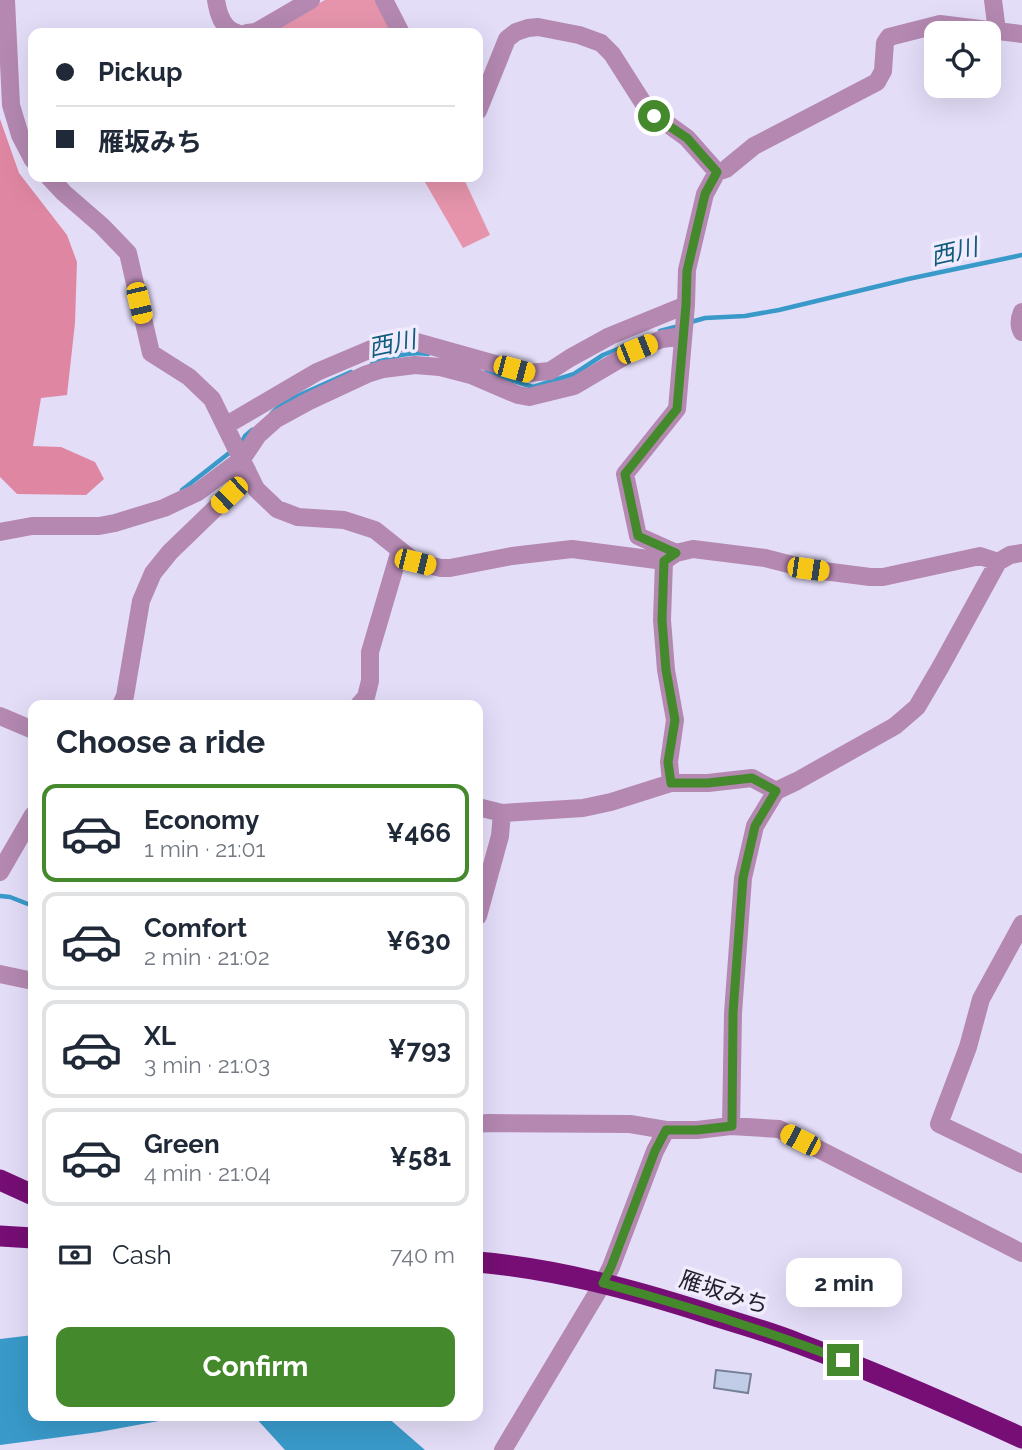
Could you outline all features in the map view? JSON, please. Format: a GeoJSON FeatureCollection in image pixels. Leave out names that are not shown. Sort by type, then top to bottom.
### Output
{"type":"FeatureCollection","features":[{"type":"Feature","properties":{"kind":"highway"},"geometry":{"type":"LineString","coordinates":[[0,1180],[28,1193]]}},
{"type":"Feature","properties":{"kind":"highway"},"geometry":{"type":"LineString","coordinates":[[0,1236],[28,1238]]}},
{"type":"Feature","properties":{"kind":"highway","name":"雁坂みち"},"geometry":{"type":"LineString","coordinates":[[483,1263],[540,1270],[598,1291],[672,1302],[793,1341],[1022,1437]]}},
{"type":"Feature","properties":{"kind":"street"},"geometry":{"type":"LineString","coordinates":[[6,0],[11,105],[28,150]]}},
{"type":"Feature","properties":{"kind":"street"},"geometry":{"type":"LineString","coordinates":[[215,0],[218,12],[227,28]]}},
{"type":"Feature","properties":{"kind":"street"},"geometry":{"type":"LineString","coordinates":[[263,28],[311,0]]}},
{"type":"Feature","properties":{"kind":"street"},"geometry":{"type":"LineString","coordinates":[[384,0],[398,28]]}},
{"type":"Feature","properties":{"kind":"street"},"geometry":{"type":"LineString","coordinates":[[993,0],[996,21]]}},
{"type":"Feature","properties":{"kind":"street"},"geometry":{"type":"LineString","coordinates":[[483,99],[508,39],[516,32],[538,27],[579,35],[601,43],[612,54],[647,109],[687,138],[717,172]]}},
{"type":"Feature","properties":{"kind":"street"},"geometry":{"type":"LineString","coordinates":[[670,557],[638,536],[625,474],[677,409],[687,271],[705,194],[717,172],[726,169],[754,146],[877,82],[883,71],[885,43],[889,37],[924,28]]}},
{"type":"Feature","properties":{"kind":"street"},"geometry":{"type":"LineString","coordinates":[[1001,31],[1022,34]]}},
{"type":"Feature","properties":{"kind":"street"},"geometry":{"type":"LineString","coordinates":[[54,182],[103,226],[128,253],[151,353],[189,377],[212,399],[256,489],[276,509],[298,517],[344,520],[375,530],[415,562],[440,568],[572,549],[670,557],[693,549],[765,558],[808,569],[870,578],[980,556],[998,562]]}},
{"type":"Feature","properties":{"kind":"street"},"geometry":{"type":"LineString","coordinates":[[225,426],[317,372],[376,347],[413,341],[528,373],[550,371],[610,336],[686,305]]}},
{"type":"Feature","properties":{"kind":"street"},"geometry":{"type":"LineString","coordinates":[[1022,312],[1019,328],[1022,332]]}},
{"type":"Feature","properties":{"kind":"street"},"geometry":{"type":"LineString","coordinates":[[123,700],[141,601],[153,573],[170,552],[229,495],[258,435],[276,419],[368,374],[415,365],[471,374],[517,395],[529,397],[574,386],[637,349],[662,339],[683,336]]}},
{"type":"Feature","properties":{"kind":"street"},"geometry":{"type":"LineString","coordinates":[[0,532],[32,526],[99,526],[115,523],[164,508],[245,465]]}},
{"type":"Feature","properties":{"kind":"street"},"geometry":{"type":"LineString","coordinates":[[363,700],[370,681],[370,652],[400,550]]}},
{"type":"Feature","properties":{"kind":"street"},"geometry":{"type":"LineString","coordinates":[[732,1126],[733,1013],[743,878],[755,826],[776,791],[895,726],[917,707],[998,562],[1010,555],[1022,553]]}},
{"type":"Feature","properties":{"kind":"street"},"geometry":{"type":"LineString","coordinates":[[670,557],[662,620],[666,670],[675,720],[668,762],[671,783]]}},
{"type":"Feature","properties":{"kind":"street"},"geometry":{"type":"LineString","coordinates":[[0,716],[28,728]]}},
{"type":"Feature","properties":{"kind":"street"},"geometry":{"type":"LineString","coordinates":[[483,808],[502,813],[592,806],[671,783],[708,783],[752,778],[776,791]]}},
{"type":"Feature","properties":{"kind":"street"},"geometry":{"type":"LineString","coordinates":[[483,898],[500,836],[502,813]]}},
{"type":"Feature","properties":{"kind":"street"},"geometry":{"type":"LineString","coordinates":[[0,872],[28,824]]}},
{"type":"Feature","properties":{"kind":"street"},"geometry":{"type":"LineString","coordinates":[[1022,924],[981,999],[968,1046],[939,1124],[1022,1164]]}},
{"type":"Feature","properties":{"kind":"street"},"geometry":{"type":"LineString","coordinates":[[0,974],[28,980]]}},
{"type":"Feature","properties":{"kind":"street"},"geometry":{"type":"LineString","coordinates":[[483,1124],[630,1124],[666,1130],[732,1126],[779,1129],[1022,1253]]}},
{"type":"Feature","properties":{"kind":"street"},"geometry":{"type":"LineString","coordinates":[[503,1450],[611,1267],[655,1151],[666,1130]]}},
{"type":"Feature","properties":{"kind":"shaded area"},"geometry":{"type":"Polygon","coordinates":[[[325,0],[376,0],[393,28],[274,28],[325,0]]]}},
{"type":"Feature","properties":{"kind":"shaded area"},"geometry":{"type":"Polygon","coordinates":[[[0,119],[19,173],[67,235],[77,262],[75,323],[67,395],[41,398],[33,446],[61,447],[95,462],[104,479],[86,495],[17,494],[0,477],[0,119]]]}},
{"type":"Feature","properties":{"kind":"shaded area"},"geometry":{"type":"Polygon","coordinates":[[[425,182],[465,182],[490,235],[463,248],[425,182]]]}},
{"type":"Feature","properties":{"kind":"water"},"geometry":{"type":"Polygon","coordinates":[[[28,1336],[28,1421],[159,1421],[0,1445],[0,1339],[28,1336]]]}},
{"type":"Feature","properties":{"kind":"water"},"geometry":{"type":"Polygon","coordinates":[[[259,1421],[392,1421],[425,1450],[285,1450],[259,1421]]]}},
{"type":"Feature","properties":{"kind":"building"},"geometry":{"type":"Polygon","coordinates":[[[716,1370],[751,1374],[748,1393],[714,1388],[716,1370]]]}},
{"type":"Feature","properties":{"kind":"waterway","name":"西川"},"geometry":{"type":"LineString","coordinates":[[691,322],[779,310],[1022,255]]}},
{"type":"Feature","properties":{"kind":"waterway","name":"西川"},"geometry":{"type":"LineString","coordinates":[[660,331],[679,326]]}},
{"type":"Feature","properties":{"kind":"waterway","name":"西川"},"geometry":{"type":"LineString","coordinates":[[486,372],[533,387],[574,374],[603,355],[630,344]]}},
{"type":"Feature","properties":{"kind":"waterway","name":"西川"},"geometry":{"type":"LineString","coordinates":[[372,364],[400,355],[428,354]]}},
{"type":"Feature","properties":{"kind":"waterway","name":"西川"},"geometry":{"type":"LineString","coordinates":[[272,413],[284,402],[351,372]]}},
{"type":"Feature","properties":{"kind":"waterway","name":"西川"},"geometry":{"type":"LineString","coordinates":[[240,445],[252,430]]}},
{"type":"Feature","properties":{"kind":"waterway","name":"西川"},"geometry":{"type":"LineString","coordinates":[[182,490],[233,450]]}},
{"type":"Feature","properties":{"kind":"waterway"},"geometry":{"type":"LineString","coordinates":[[0,896],[28,904]]}},
{"type":"Feature","properties":{"kind":"route"},"geometry":{"type":"LineString","coordinates":[[654,116],[687,138],[717,172],[705,194],[687,271],[677,409],[625,474],[638,536],[676,553],[664,561],[662,620],[666,670],[675,720],[668,762],[671,783],[708,783],[752,778],[776,791],[755,826],[743,878],[733,1013],[732,1126],[666,1130],[655,1151],[603,1283],[672,1302],[843,1360]]}}]}
